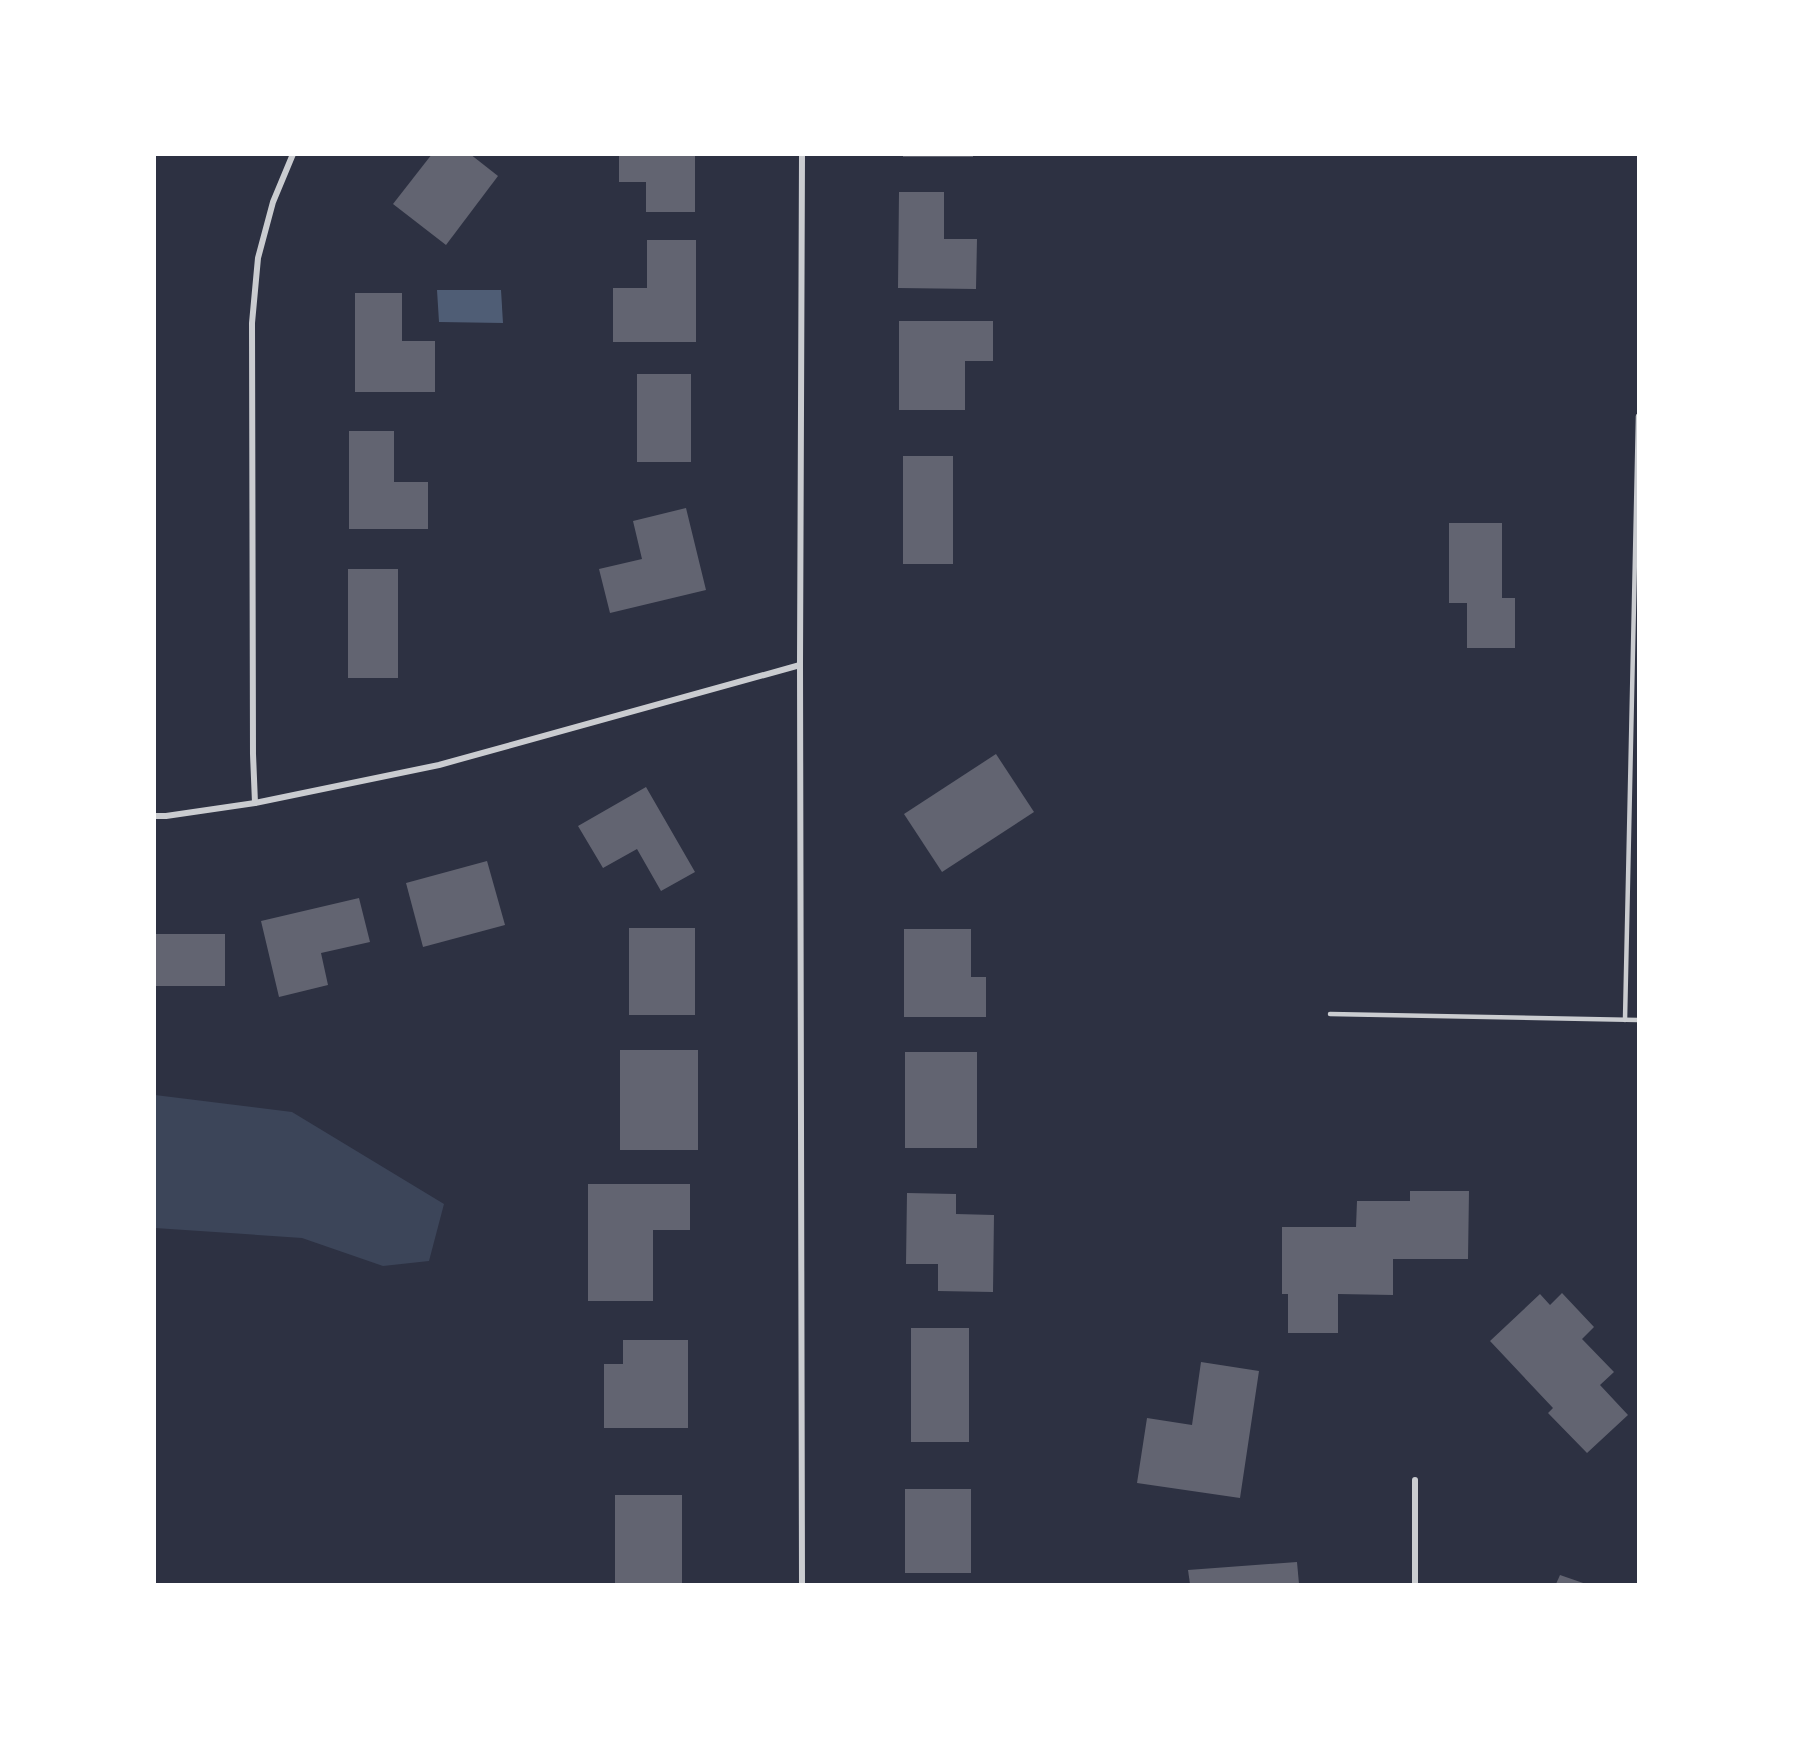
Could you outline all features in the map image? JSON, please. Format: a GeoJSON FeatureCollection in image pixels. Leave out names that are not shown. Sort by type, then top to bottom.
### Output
{"type":"FeatureCollection","features":[{"type":"Feature","properties":{"kind":"street"},"geometry":{"type":"LineString","coordinates":[[255,803],[252,323],[258,258],[273,202],[293,154]]}},
{"type":"Feature","properties":{"kind":"street"},"geometry":{"type":"LineString","coordinates":[[802,154],[800,665],[802,1584]]}},
{"type":"Feature","properties":{"kind":"street"},"geometry":{"type":"LineString","coordinates":[[154,816],[255,803],[439,765],[800,665]]}},
{"type":"Feature","properties":{"kind":"street"},"geometry":{"type":"LineString","coordinates":[[1414,1480],[1415,1584]]}},
{"type":"Feature","properties":{"kind":"lane"},"geometry":{"type":"LineString","coordinates":[[1625,1020],[1638,416]]}},
{"type":"Feature","properties":{"kind":"lane"},"geometry":{"type":"LineString","coordinates":[[1330,1014],[1638,1020]]}},
{"type":"Feature","properties":{"kind":"shaded area"},"geometry":{"type":"Polygon","coordinates":[[[437,290],[501,290],[503,323],[439,322],[437,290]]]}},
{"type":"Feature","properties":{"kind":"shaded area"},"geometry":{"type":"Polygon","coordinates":[[[155,1095],[292,1112],[444,1204],[429,1261],[383,1266],[302,1238],[155,1228],[155,1095]]]}},
{"type":"Feature","properties":{"kind":"building"},"geometry":{"type":"Polygon","coordinates":[[[432,154],[470,154],[498,176],[446,245],[393,204],[432,154]]]}},
{"type":"Feature","properties":{"kind":"building"},"geometry":{"type":"Polygon","coordinates":[[[619,154],[695,154],[695,212],[646,212],[646,182],[619,182],[619,154]]]}},
{"type":"Feature","properties":{"kind":"building"},"geometry":{"type":"Polygon","coordinates":[[[903,154],[973,154],[973,157],[903,157],[903,154]]]}},
{"type":"Feature","properties":{"kind":"building"},"geometry":{"type":"Polygon","coordinates":[[[899,192],[944,192],[944,239],[977,239],[976,289],[898,288],[899,192]]]}},
{"type":"Feature","properties":{"kind":"building"},"geometry":{"type":"Polygon","coordinates":[[[647,240],[696,240],[696,342],[613,342],[613,288],[647,288],[647,240]]]}},
{"type":"Feature","properties":{"kind":"building"},"geometry":{"type":"Polygon","coordinates":[[[355,293],[402,293],[402,341],[435,341],[435,392],[355,392],[355,293]]]}},
{"type":"Feature","properties":{"kind":"building"},"geometry":{"type":"Polygon","coordinates":[[[899,321],[993,321],[993,361],[965,361],[965,410],[899,410],[899,321]]]}},
{"type":"Feature","properties":{"kind":"building"},"geometry":{"type":"Polygon","coordinates":[[[637,374],[691,374],[691,462],[637,462],[637,374]]]}},
{"type":"Feature","properties":{"kind":"building"},"geometry":{"type":"Polygon","coordinates":[[[349,431],[394,431],[394,482],[428,482],[428,529],[349,529],[349,431]]]}},
{"type":"Feature","properties":{"kind":"building"},"geometry":{"type":"Polygon","coordinates":[[[903,456],[953,456],[953,564],[903,564],[903,456]]]}},
{"type":"Feature","properties":{"kind":"building"},"geometry":{"type":"Polygon","coordinates":[[[686,508],[706,590],[610,613],[599,569],[642,559],[633,521],[686,508]]]}},
{"type":"Feature","properties":{"kind":"building"},"geometry":{"type":"Polygon","coordinates":[[[1449,523],[1502,523],[1502,598],[1515,598],[1515,648],[1467,648],[1467,603],[1449,603],[1449,523]]]}},
{"type":"Feature","properties":{"kind":"building"},"geometry":{"type":"Polygon","coordinates":[[[348,569],[398,569],[398,678],[348,678],[348,569]]]}},
{"type":"Feature","properties":{"kind":"building"},"geometry":{"type":"Polygon","coordinates":[[[996,754],[1034,812],[942,872],[904,814],[996,754]]]}},
{"type":"Feature","properties":{"kind":"building"},"geometry":{"type":"Polygon","coordinates":[[[646,787],[695,872],[661,891],[637,849],[603,868],[578,826],[646,787]]]}},
{"type":"Feature","properties":{"kind":"building"},"geometry":{"type":"Polygon","coordinates":[[[487,861],[505,925],[423,947],[406,883],[487,861]]]}},
{"type":"Feature","properties":{"kind":"building"},"geometry":{"type":"Polygon","coordinates":[[[359,898],[370,942],[321,953],[328,985],[279,997],[261,921],[359,898]]]}},
{"type":"Feature","properties":{"kind":"building"},"geometry":{"type":"Polygon","coordinates":[[[629,928],[695,928],[695,1015],[629,1015],[629,928]]]}},
{"type":"Feature","properties":{"kind":"building"},"geometry":{"type":"Polygon","coordinates":[[[904,929],[971,929],[971,977],[986,977],[986,1017],[904,1017],[904,929]]]}},
{"type":"Feature","properties":{"kind":"building"},"geometry":{"type":"Polygon","coordinates":[[[154,934],[225,934],[225,986],[154,986],[154,934]]]}},
{"type":"Feature","properties":{"kind":"building"},"geometry":{"type":"Polygon","coordinates":[[[620,1050],[698,1050],[698,1150],[620,1150],[620,1050]]]}},
{"type":"Feature","properties":{"kind":"building"},"geometry":{"type":"Polygon","coordinates":[[[905,1052],[977,1052],[977,1148],[905,1148],[905,1052]]]}},
{"type":"Feature","properties":{"kind":"building"},"geometry":{"type":"Polygon","coordinates":[[[588,1184],[690,1184],[690,1230],[653,1230],[653,1301],[588,1301],[588,1184]]]}},
{"type":"Feature","properties":{"kind":"building"},"geometry":{"type":"Polygon","coordinates":[[[1410,1191],[1469,1191],[1468,1259],[1393,1259],[1393,1295],[1338,1294],[1338,1333],[1288,1333],[1288,1294],[1282,1294],[1282,1227],[1356,1227],[1357,1201],[1410,1201],[1410,1191]]]}},
{"type":"Feature","properties":{"kind":"building"},"geometry":{"type":"Polygon","coordinates":[[[907,1193],[956,1194],[956,1214],[994,1215],[993,1292],[938,1291],[938,1264],[906,1264],[907,1193]]]}},
{"type":"Feature","properties":{"kind":"building"},"geometry":{"type":"Polygon","coordinates":[[[1562,1293],[1594,1327],[1582,1339],[1614,1372],[1600,1385],[1628,1415],[1587,1453],[1548,1413],[1553,1408],[1490,1341],[1540,1294],[1550,1305],[1562,1293]]]}},
{"type":"Feature","properties":{"kind":"building"},"geometry":{"type":"Polygon","coordinates":[[[911,1328],[969,1328],[969,1442],[911,1442],[911,1328]]]}},
{"type":"Feature","properties":{"kind":"building"},"geometry":{"type":"Polygon","coordinates":[[[623,1340],[688,1340],[688,1428],[604,1428],[604,1364],[623,1364],[623,1340]]]}},
{"type":"Feature","properties":{"kind":"building"},"geometry":{"type":"Polygon","coordinates":[[[1201,1362],[1259,1371],[1240,1498],[1137,1483],[1147,1418],[1192,1425],[1201,1362]]]}},
{"type":"Feature","properties":{"kind":"building"},"geometry":{"type":"Polygon","coordinates":[[[905,1489],[971,1489],[971,1573],[905,1573],[905,1489]]]}},
{"type":"Feature","properties":{"kind":"building"},"geometry":{"type":"Polygon","coordinates":[[[615,1495],[682,1495],[682,1583],[615,1583],[615,1495]]]}},
{"type":"Feature","properties":{"kind":"building"},"geometry":{"type":"Polygon","coordinates":[[[1297,1562],[1299,1584],[1190,1584],[1188,1570],[1297,1562]]]}},
{"type":"Feature","properties":{"kind":"building"},"geometry":{"type":"Polygon","coordinates":[[[1560,1575],[1586,1584],[1556,1584],[1560,1575]]]}}]}
